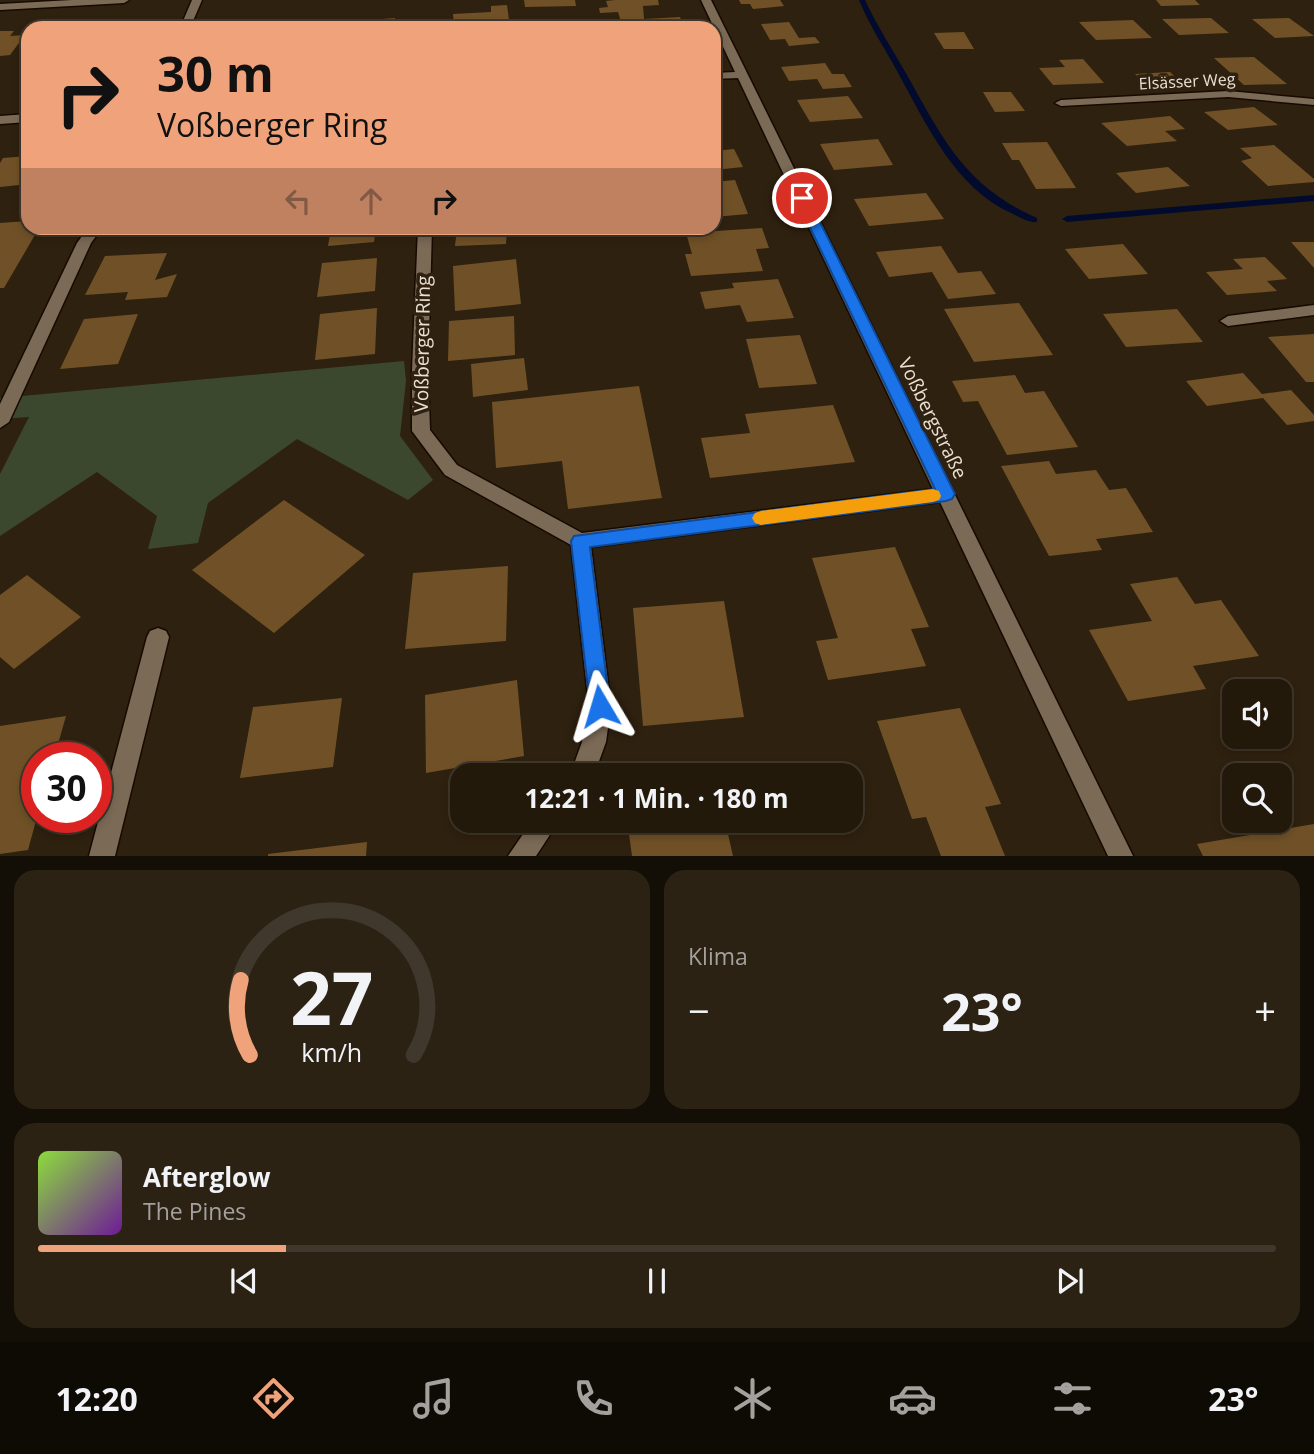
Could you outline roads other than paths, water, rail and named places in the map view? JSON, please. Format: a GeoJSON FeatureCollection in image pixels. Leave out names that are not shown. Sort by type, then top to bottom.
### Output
{"type":"FeatureCollection","features":[{"type":"Feature","properties":{"kind":"street"},"geometry":{"type":"LineString","coordinates":[[0,7],[124,0]]}},
{"type":"Feature","properties":{"kind":"street"},"geometry":{"type":"LineString","coordinates":[[188,21],[197,0]]}},
{"type":"Feature","properties":{"kind":"street","name":"Voßbergstraße"},"geometry":{"type":"LineString","coordinates":[[706,0],[716,21]]}},
{"type":"Feature","properties":{"kind":"street","name":"Voßbergstraße"},"geometry":{"type":"LineString","coordinates":[[721,32],[1121,856]]}},
{"type":"Feature","properties":{"kind":"street"},"geometry":{"type":"LineString","coordinates":[[721,76],[741,75]]}},
{"type":"Feature","properties":{"kind":"street","name":"Elsässer Weg"},"geometry":{"type":"LineString","coordinates":[[1060,103],[1228,94],[1314,102]]}},
{"type":"Feature","properties":{"kind":"street"},"geometry":{"type":"LineString","coordinates":[[0,120],[21,118]]}},
{"type":"Feature","properties":{"kind":"street"},"geometry":{"type":"LineString","coordinates":[[0,422],[90,235]]}},
{"type":"Feature","properties":{"kind":"street","name":"Voßberger Ring"},"geometry":{"type":"LineString","coordinates":[[425,235],[419,370],[421,431],[451,470],[580,541]]}},
{"type":"Feature","properties":{"kind":"street"},"geometry":{"type":"LineString","coordinates":[[1228,321],[1314,310]]}},
{"type":"Feature","properties":{"kind":"street"},"geometry":{"type":"LineString","coordinates":[[586,763],[594,742],[600,706],[580,541],[946,494]]}},
{"type":"Feature","properties":{"kind":"street"},"geometry":{"type":"LineString","coordinates":[[102,856],[158,637]]}},
{"type":"Feature","properties":{"kind":"street"},"geometry":{"type":"LineString","coordinates":[[520,856],[538,833]]}},
{"type":"Feature","properties":{"kind":"waterway"},"geometry":{"type":"LineString","coordinates":[[862,0],[926,116],[954,159],[988,195],[1009,209],[1034,220]]}},
{"type":"Feature","properties":{"kind":"waterway"},"geometry":{"type":"LineString","coordinates":[[1067,219],[1314,198]]}}]}
